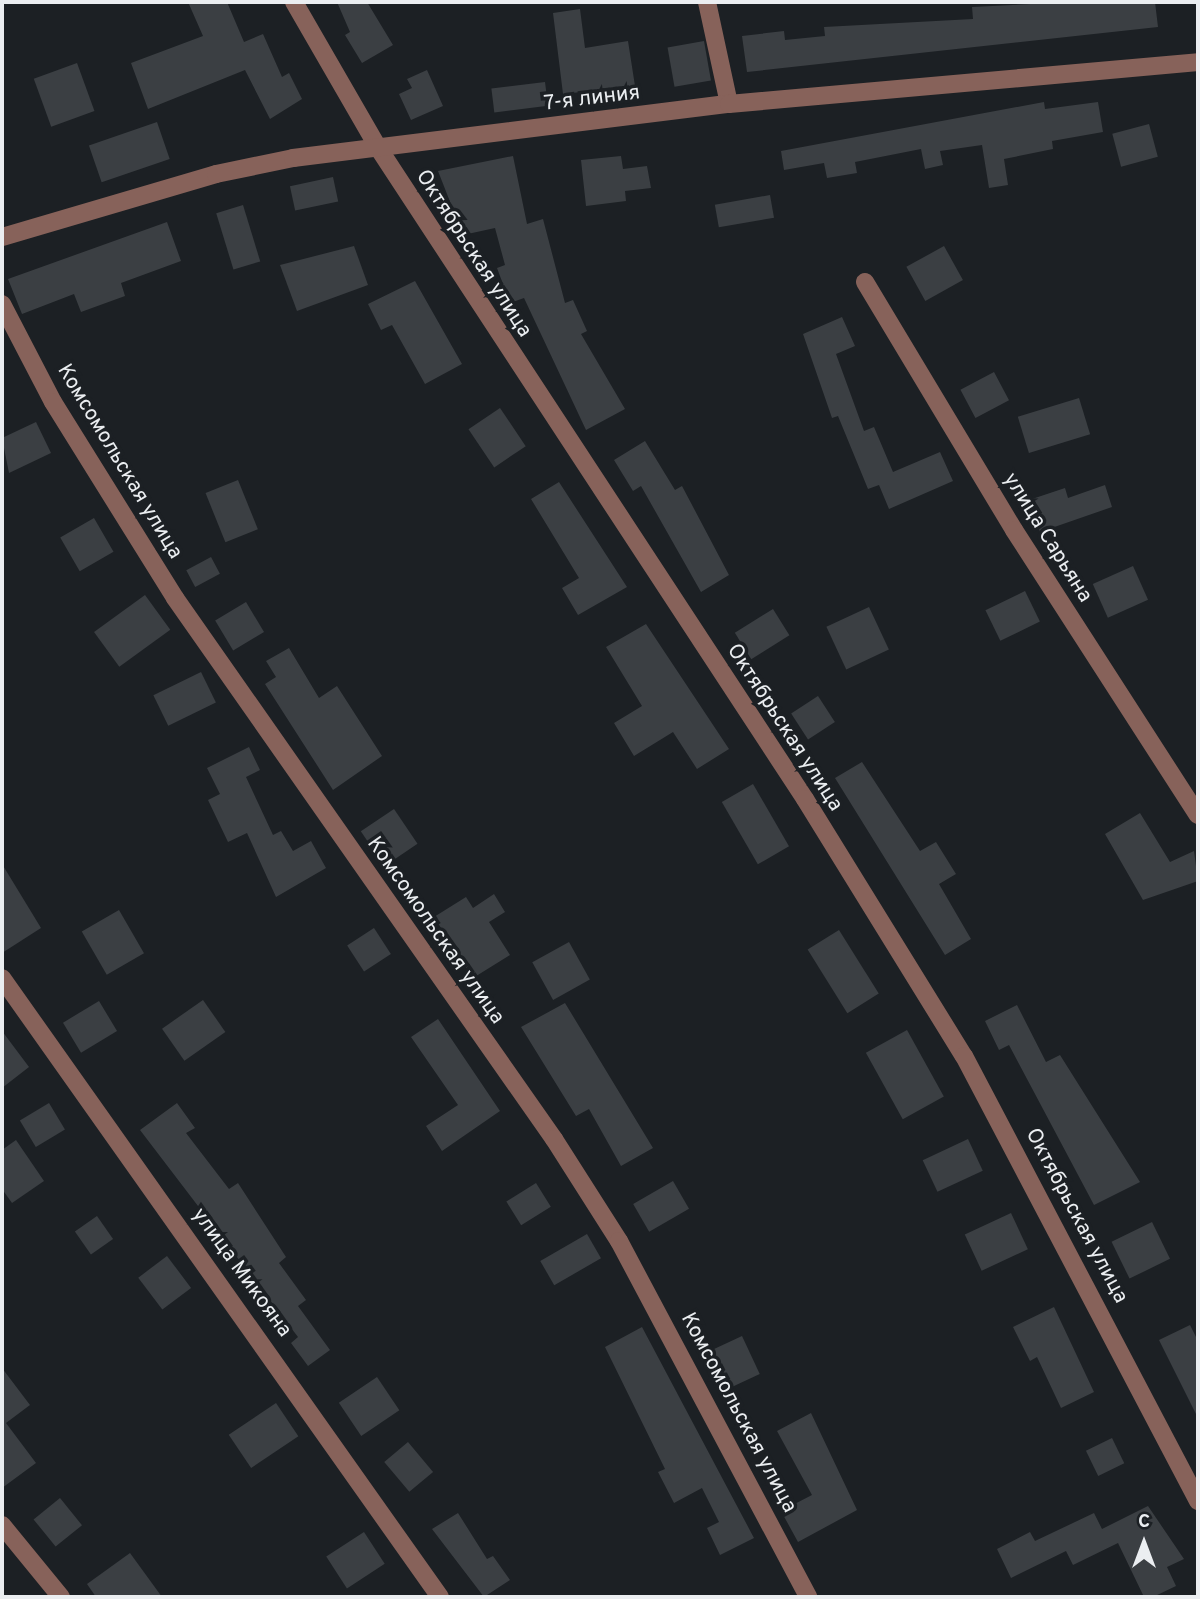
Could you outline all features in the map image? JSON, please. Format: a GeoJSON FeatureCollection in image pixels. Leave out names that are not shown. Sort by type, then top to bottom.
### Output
{"type":"FeatureCollection","features":[{"type":"Feature","properties":{"kind":"street","name":"Октябрьская улица"},"geometry":{"type":"LineString","coordinates":[[294,2],[379,149],[804,799],[964,1056],[1198,1501]]}},
{"type":"Feature","properties":{"kind":"street"},"geometry":{"type":"LineString","coordinates":[[707,2],[729,104]]}},
{"type":"Feature","properties":{"kind":"street","name":"7-я линия"},"geometry":{"type":"LineString","coordinates":[[2,237],[216,174],[379,149],[729,104],[1198,62]]}},
{"type":"Feature","properties":{"kind":"street","name":"улица Сарьяна"},"geometry":{"type":"LineString","coordinates":[[865,282],[1014,530],[1198,814]]}},
{"type":"Feature","properties":{"kind":"street","name":"Комсомольская улица"},"geometry":{"type":"LineString","coordinates":[[2,304],[53,402],[175,598],[555,1139],[619,1241],[808,1597]]}},
{"type":"Feature","properties":{"kind":"street","name":"улица Микояна"},"geometry":{"type":"LineString","coordinates":[[2,978],[440,1597]]}},
{"type":"Feature","properties":{"kind":"street"},"geometry":{"type":"LineString","coordinates":[[2,1525],[61,1597]]}},
{"type":"Feature","properties":{"kind":"building"},"geometry":{"type":"Polygon","coordinates":[[[188,2],[227,2],[244,42],[263,34],[282,77],[289,73],[302,99],[270,119],[245,70],[148,109],[131,63],[203,36],[188,2]]]}},
{"type":"Feature","properties":{"kind":"building"},"geometry":{"type":"Polygon","coordinates":[[[337,2],[367,2],[393,45],[362,63],[345,35],[350,32],[337,2]]]}},
{"type":"Feature","properties":{"kind":"building"},"geometry":{"type":"Polygon","coordinates":[[[1070,2],[1155,2],[1158,27],[747,72],[742,36],[784,31],[785,40],[825,36],[824,27],[973,19],[972,7],[1070,2]]]}},
{"type":"Feature","properties":{"kind":"building"},"geometry":{"type":"Polygon","coordinates":[[[580,9],[585,48],[628,41],[635,86],[563,94],[553,13],[580,9]]]}},
{"type":"Feature","properties":{"kind":"building"},"geometry":{"type":"Polygon","coordinates":[[[704,41],[711,80],[675,87],[668,47],[704,41]]]}},
{"type":"Feature","properties":{"kind":"building"},"geometry":{"type":"Polygon","coordinates":[[[77,63],[94,111],[51,127],[34,79],[77,63]]]}},
{"type":"Feature","properties":{"kind":"building"},"geometry":{"type":"Polygon","coordinates":[[[427,70],[443,106],[411,120],[399,94],[412,88],[407,79],[427,70]]]}},
{"type":"Feature","properties":{"kind":"building"},"geometry":{"type":"Polygon","coordinates":[[[545,82],[548,106],[494,112],[491,89],[545,82]]]}},
{"type":"Feature","properties":{"kind":"building"},"geometry":{"type":"Polygon","coordinates":[[[1044,102],[1045,109],[1098,102],[1103,132],[1052,141],[1053,149],[1004,159],[1008,185],[989,188],[982,145],[940,151],[943,165],[925,169],[921,149],[855,162],[857,173],[827,178],[824,163],[784,170],[781,151],[1044,102]]]}},
{"type":"Feature","properties":{"kind":"building"},"geometry":{"type":"Polygon","coordinates":[[[157,122],[170,159],[102,182],[89,145],[157,122]]]}},
{"type":"Feature","properties":{"kind":"building"},"geometry":{"type":"Polygon","coordinates":[[[1149,124],[1158,157],[1121,167],[1112,134],[1149,124]]]}},
{"type":"Feature","properties":{"kind":"building"},"geometry":{"type":"Polygon","coordinates":[[[513,156],[527,224],[543,219],[565,303],[573,300],[587,331],[581,334],[625,409],[586,430],[524,298],[510,303],[497,268],[505,265],[495,228],[463,235],[438,171],[513,156]]]}},
{"type":"Feature","properties":{"kind":"building"},"geometry":{"type":"Polygon","coordinates":[[[621,156],[623,169],[647,166],[651,188],[625,191],[626,201],[586,206],[581,160],[621,156]]]}},
{"type":"Feature","properties":{"kind":"building"},"geometry":{"type":"Polygon","coordinates":[[[333,177],[338,201],[295,211],[290,186],[333,177]]]}},
{"type":"Feature","properties":{"kind":"building"},"geometry":{"type":"Polygon","coordinates":[[[770,195],[774,218],[719,227],[715,205],[770,195]]]}},
{"type":"Feature","properties":{"kind":"building"},"geometry":{"type":"Polygon","coordinates":[[[243,205],[260,261],[233,270],[216,213],[243,205]]]}},
{"type":"Feature","properties":{"kind":"building"},"geometry":{"type":"Polygon","coordinates":[[[167,222],[181,261],[121,283],[125,296],[81,312],[74,294],[22,314],[8,279],[167,222]]]}},
{"type":"Feature","properties":{"kind":"building"},"geometry":{"type":"Polygon","coordinates":[[[354,246],[368,285],[297,311],[280,265],[354,246]]]}},
{"type":"Feature","properties":{"kind":"building"},"geometry":{"type":"Polygon","coordinates":[[[944,246],[963,280],[925,301],[906,267],[944,246]]]}},
{"type":"Feature","properties":{"kind":"building"},"geometry":{"type":"Polygon","coordinates":[[[415,281],[462,364],[425,384],[392,325],[381,330],[368,304],[415,281]]]}},
{"type":"Feature","properties":{"kind":"building"},"geometry":{"type":"Polygon","coordinates":[[[842,317],[855,346],[836,354],[864,431],[874,427],[893,472],[940,452],[953,481],[889,509],[879,485],[868,489],[838,416],[832,418],[803,334],[842,317]]]}},
{"type":"Feature","properties":{"kind":"building"},"geometry":{"type":"Polygon","coordinates":[[[994,372],[1009,400],[975,418],[960,390],[994,372]]]}},
{"type":"Feature","properties":{"kind":"building"},"geometry":{"type":"Polygon","coordinates":[[[1079,398],[1090,434],[1029,453],[1018,417],[1079,398]]]}},
{"type":"Feature","properties":{"kind":"building"},"geometry":{"type":"Polygon","coordinates":[[[500,408],[526,446],[494,467],[468,429],[500,408]]]}},
{"type":"Feature","properties":{"kind":"building"},"geometry":{"type":"Polygon","coordinates":[[[36,422],[51,453],[9,473],[2,438],[36,422]]]}},
{"type":"Feature","properties":{"kind":"building"},"geometry":{"type":"Polygon","coordinates":[[[645,441],[675,490],[682,486],[729,575],[701,592],[641,486],[633,491],[614,460],[645,441]]]}},
{"type":"Feature","properties":{"kind":"building"},"geometry":{"type":"Polygon","coordinates":[[[238,480],[258,529],[225,542],[206,493],[238,480]]]}},
{"type":"Feature","properties":{"kind":"building"},"geometry":{"type":"Polygon","coordinates":[[[559,482],[627,587],[578,615],[562,588],[579,578],[531,499],[559,482]]]}},
{"type":"Feature","properties":{"kind":"building"},"geometry":{"type":"Polygon","coordinates":[[[1105,485],[1112,507],[1040,532],[1029,500],[1065,488],[1068,498],[1105,485]]]}},
{"type":"Feature","properties":{"kind":"building"},"geometry":{"type":"Polygon","coordinates":[[[94,518],[114,552],[80,571],[60,538],[94,518]]]}},
{"type":"Feature","properties":{"kind":"building"},"geometry":{"type":"Polygon","coordinates":[[[211,557],[220,574],[195,587],[186,570],[211,557]]]}},
{"type":"Feature","properties":{"kind":"building"},"geometry":{"type":"Polygon","coordinates":[[[1133,566],[1148,600],[1108,618],[1093,584],[1133,566]]]}},
{"type":"Feature","properties":{"kind":"building"},"geometry":{"type":"Polygon","coordinates":[[[1025,591],[1040,622],[1000,641],[985,610],[1025,591]]]}},
{"type":"Feature","properties":{"kind":"building"},"geometry":{"type":"Polygon","coordinates":[[[145,595],[170,630],[119,667],[94,632],[145,595]]]}},
{"type":"Feature","properties":{"kind":"building"},"geometry":{"type":"Polygon","coordinates":[[[246,602],[264,632],[233,651],[215,621],[246,602]]]}},
{"type":"Feature","properties":{"kind":"building"},"geometry":{"type":"Polygon","coordinates":[[[869,607],[889,650],[846,669],[826,627],[869,607]]]}},
{"type":"Feature","properties":{"kind":"building"},"geometry":{"type":"Polygon","coordinates":[[[773,609],[789,635],[751,659],[735,633],[773,609]]]}},
{"type":"Feature","properties":{"kind":"building"},"geometry":{"type":"Polygon","coordinates":[[[646,624],[729,749],[697,769],[673,732],[634,756],[614,723],[642,706],[606,647],[646,624]]]}},
{"type":"Feature","properties":{"kind":"building"},"geometry":{"type":"Polygon","coordinates":[[[289,648],[319,698],[337,686],[382,756],[333,790],[265,684],[276,677],[266,661],[289,648]]]}},
{"type":"Feature","properties":{"kind":"building"},"geometry":{"type":"Polygon","coordinates":[[[201,672],[216,703],[168,726],[153,695],[201,672]]]}},
{"type":"Feature","properties":{"kind":"building"},"geometry":{"type":"Polygon","coordinates":[[[818,696],[835,722],[808,739],[791,713],[818,696]]]}},
{"type":"Feature","properties":{"kind":"building"},"geometry":{"type":"Polygon","coordinates":[[[249,747],[260,770],[246,777],[273,835],[281,831],[293,851],[311,841],[326,868],[276,897],[247,833],[228,842],[208,800],[220,794],[207,768],[249,747]]]}},
{"type":"Feature","properties":{"kind":"building"},"geometry":{"type":"Polygon","coordinates":[[[862,762],[920,851],[936,842],[956,874],[939,884],[971,939],[945,955],[835,778],[862,762]]]}},
{"type":"Feature","properties":{"kind":"building"},"geometry":{"type":"Polygon","coordinates":[[[753,784],[789,846],[758,864],[722,802],[753,784]]]}},
{"type":"Feature","properties":{"kind":"building"},"geometry":{"type":"Polygon","coordinates":[[[394,809],[417,844],[384,866],[361,831],[394,809]]]}},
{"type":"Feature","properties":{"kind":"building"},"geometry":{"type":"Polygon","coordinates":[[[1140,813],[1170,862],[1194,851],[1198,881],[1143,900],[1105,834],[1140,813]]]}},
{"type":"Feature","properties":{"kind":"building"},"geometry":{"type":"Polygon","coordinates":[[[2,864],[41,928],[2,953],[2,864]]]}},
{"type":"Feature","properties":{"kind":"building"},"geometry":{"type":"Polygon","coordinates":[[[494,894],[505,912],[489,922],[510,955],[473,978],[434,917],[466,897],[473,908],[494,894]]]}},
{"type":"Feature","properties":{"kind":"building"},"geometry":{"type":"Polygon","coordinates":[[[119,910],[144,953],[107,975],[82,932],[119,910]]]}},
{"type":"Feature","properties":{"kind":"building"},"geometry":{"type":"Polygon","coordinates":[[[374,928],[391,954],[364,971],[347,945],[374,928]]]}},
{"type":"Feature","properties":{"kind":"building"},"geometry":{"type":"Polygon","coordinates":[[[839,930],[879,994],[847,1013],[808,950],[839,930]]]}},
{"type":"Feature","properties":{"kind":"building"},"geometry":{"type":"Polygon","coordinates":[[[569,942],[590,980],[553,1000],[532,962],[569,942]]]}},
{"type":"Feature","properties":{"kind":"building"},"geometry":{"type":"Polygon","coordinates":[[[203,1000],[225,1032],[184,1061],[162,1029],[203,1000]]]}},
{"type":"Feature","properties":{"kind":"building"},"geometry":{"type":"Polygon","coordinates":[[[99,1001],[117,1031],[81,1053],[63,1023],[99,1001]]]}},
{"type":"Feature","properties":{"kind":"building"},"geometry":{"type":"Polygon","coordinates":[[[565,1003],[653,1148],[621,1166],[589,1109],[576,1116],[521,1027],[565,1003]]]}},
{"type":"Feature","properties":{"kind":"building"},"geometry":{"type":"Polygon","coordinates":[[[1017,1005],[1046,1062],[1060,1055],[1140,1182],[1094,1205],[1009,1045],[999,1050],[985,1021],[1017,1005]]]}},
{"type":"Feature","properties":{"kind":"building"},"geometry":{"type":"Polygon","coordinates":[[[438,1019],[500,1111],[442,1151],[426,1126],[458,1105],[411,1037],[438,1019]]]}},
{"type":"Feature","properties":{"kind":"building"},"geometry":{"type":"Polygon","coordinates":[[[907,1030],[944,1096],[903,1119],[866,1053],[907,1030]]]}},
{"type":"Feature","properties":{"kind":"building"},"geometry":{"type":"Polygon","coordinates":[[[2,1031],[29,1067],[2,1088],[2,1031]]]}},
{"type":"Feature","properties":{"kind":"building"},"geometry":{"type":"Polygon","coordinates":[[[49,1103],[65,1130],[36,1147],[20,1121],[49,1103]]]}},
{"type":"Feature","properties":{"kind":"building"},"geometry":{"type":"Polygon","coordinates":[[[177,1103],[195,1128],[186,1133],[229,1189],[238,1183],[286,1257],[279,1263],[306,1300],[298,1306],[330,1350],[308,1366],[291,1343],[298,1337],[140,1130],[177,1103]]]}},
{"type":"Feature","properties":{"kind":"building"},"geometry":{"type":"Polygon","coordinates":[[[968,1139],[983,1171],[937,1192],[923,1160],[968,1139]]]}},
{"type":"Feature","properties":{"kind":"building"},"geometry":{"type":"Polygon","coordinates":[[[16,1140],[44,1181],[12,1203],[2,1189],[2,1150],[16,1140]]]}},
{"type":"Feature","properties":{"kind":"building"},"geometry":{"type":"Polygon","coordinates":[[[673,1181],[689,1209],[649,1232],[633,1204],[673,1181]]]}},
{"type":"Feature","properties":{"kind":"building"},"geometry":{"type":"Polygon","coordinates":[[[536,1183],[551,1207],[521,1225],[506,1202],[536,1183]]]}},
{"type":"Feature","properties":{"kind":"building"},"geometry":{"type":"Polygon","coordinates":[[[1011,1213],[1028,1249],[982,1271],[965,1235],[1011,1213]]]}},
{"type":"Feature","properties":{"kind":"building"},"geometry":{"type":"Polygon","coordinates":[[[97,1216],[113,1239],[91,1254],[75,1231],[97,1216]]]}},
{"type":"Feature","properties":{"kind":"building"},"geometry":{"type":"Polygon","coordinates":[[[1152,1222],[1170,1259],[1130,1279],[1112,1242],[1152,1222]]]}},
{"type":"Feature","properties":{"kind":"building"},"geometry":{"type":"Polygon","coordinates":[[[587,1234],[601,1258],[554,1285],[540,1261],[587,1234]]]}},
{"type":"Feature","properties":{"kind":"building"},"geometry":{"type":"Polygon","coordinates":[[[167,1256],[191,1288],[162,1310],[138,1278],[167,1256]]]}},
{"type":"Feature","properties":{"kind":"building"},"geometry":{"type":"Polygon","coordinates":[[[1054,1307],[1094,1392],[1061,1408],[1037,1357],[1030,1361],[1013,1327],[1054,1307]]]}},
{"type":"Feature","properties":{"kind":"building"},"geometry":{"type":"Polygon","coordinates":[[[1190,1325],[1198,1341],[1198,1418],[1159,1340],[1190,1325]]]}},
{"type":"Feature","properties":{"kind":"building"},"geometry":{"type":"Polygon","coordinates":[[[642,1327],[754,1538],[720,1555],[707,1528],[719,1522],[702,1488],[674,1503],[658,1472],[665,1469],[605,1347],[642,1327]]]}},
{"type":"Feature","properties":{"kind":"building"},"geometry":{"type":"Polygon","coordinates":[[[742,1336],[760,1374],[719,1393],[701,1355],[742,1336]]]}},
{"type":"Feature","properties":{"kind":"building"},"geometry":{"type":"Polygon","coordinates":[[[2,1368],[30,1405],[6,1423],[36,1463],[2,1488],[2,1368]]]}},
{"type":"Feature","properties":{"kind":"building"},"geometry":{"type":"Polygon","coordinates":[[[377,1377],[399,1410],[361,1436],[339,1403],[377,1377]]]}},
{"type":"Feature","properties":{"kind":"building"},"geometry":{"type":"Polygon","coordinates":[[[276,1403],[298,1436],[251,1468],[229,1435],[276,1403]]]}},
{"type":"Feature","properties":{"kind":"building"},"geometry":{"type":"Polygon","coordinates":[[[811,1413],[857,1510],[798,1542],[781,1511],[812,1495],[777,1431],[811,1413]]]}},
{"type":"Feature","properties":{"kind":"building"},"geometry":{"type":"Polygon","coordinates":[[[1112,1438],[1124,1463],[1098,1476],[1086,1451],[1112,1438]]]}},
{"type":"Feature","properties":{"kind":"building"},"geometry":{"type":"Polygon","coordinates":[[[408,1442],[433,1472],[409,1492],[384,1462],[408,1442]]]}},
{"type":"Feature","properties":{"kind":"building"},"geometry":{"type":"Polygon","coordinates":[[[60,1498],[82,1525],[56,1547],[34,1519],[60,1498]]]}},
{"type":"Feature","properties":{"kind":"building"},"geometry":{"type":"Polygon","coordinates":[[[1148,1506],[1184,1559],[1167,1567],[1176,1586],[1153,1597],[1144,1597],[1118,1543],[1073,1565],[1066,1551],[1011,1578],[997,1549],[1030,1532],[1035,1541],[1094,1513],[1102,1529],[1148,1506]]]}},
{"type":"Feature","properties":{"kind":"building"},"geometry":{"type":"Polygon","coordinates":[[[458,1513],[487,1559],[493,1556],[510,1580],[484,1597],[432,1529],[458,1513]]]}},
{"type":"Feature","properties":{"kind":"building"},"geometry":{"type":"Polygon","coordinates":[[[364,1532],[385,1564],[347,1588],[326,1557],[364,1532]]]}},
{"type":"Feature","properties":{"kind":"building"},"geometry":{"type":"Polygon","coordinates":[[[130,1553],[162,1597],[96,1597],[87,1584],[130,1553]]]}}]}
